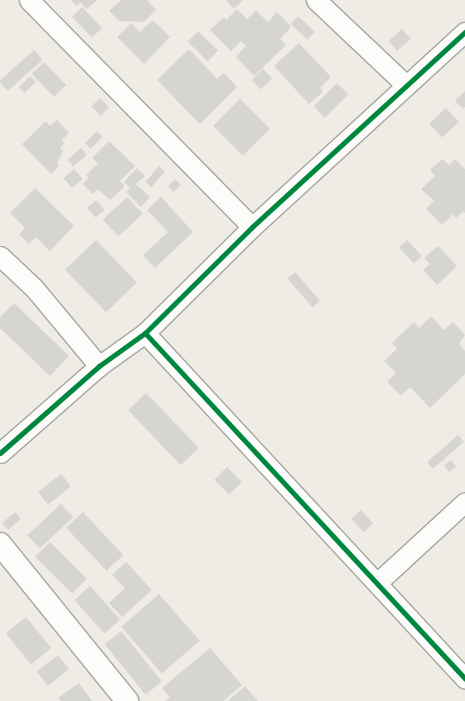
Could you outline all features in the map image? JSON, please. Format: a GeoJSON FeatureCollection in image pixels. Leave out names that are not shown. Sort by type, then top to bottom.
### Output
{"type":"FeatureCollection","features":[{"type":"Feature","properties":{"kind":"street"},"geometry":{"type":"LineString","coordinates":[[29,0],[252,227]]}},
{"type":"Feature","properties":{"kind":"street"},"geometry":{"type":"LineString","coordinates":[[316,0],[406,85]]}},
{"type":"Feature","properties":{"kind":"street"},"geometry":{"type":"LineString","coordinates":[[0,453],[99,366],[145,333],[252,227],[465,32]]}},
{"type":"Feature","properties":{"kind":"street"},"geometry":{"type":"LineString","coordinates":[[0,256],[34,288],[99,366]]}},
{"type":"Feature","properties":{"kind":"street"},"geometry":{"type":"LineString","coordinates":[[145,333],[378,582],[465,678]]}},
{"type":"Feature","properties":{"kind":"street"},"geometry":{"type":"LineString","coordinates":[[378,582],[465,502]]}},
{"type":"Feature","properties":{"kind":"street"},"geometry":{"type":"LineString","coordinates":[[0,544],[127,701]]}},
{"type":"Feature","properties":{"kind":"building"},"geometry":{"type":"Polygon","coordinates":[[[71,0],[97,0],[87,9],[80,2],[77,6],[71,0]]]}},
{"type":"Feature","properties":{"kind":"building"},"geometry":{"type":"Polygon","coordinates":[[[121,0],[147,0],[156,10],[144,22],[119,21],[109,11],[121,0]]]}},
{"type":"Feature","properties":{"kind":"building"},"geometry":{"type":"Polygon","coordinates":[[[226,0],[243,0],[234,9],[226,0]]]}},
{"type":"Feature","properties":{"kind":"building"},"geometry":{"type":"Polygon","coordinates":[[[82,7],[102,28],[92,38],[72,17],[82,7]]]}},
{"type":"Feature","properties":{"kind":"building"},"geometry":{"type":"Polygon","coordinates":[[[237,9],[247,19],[256,10],[268,22],[277,12],[291,27],[280,39],[286,45],[254,76],[236,57],[246,46],[241,41],[231,51],[210,30],[224,17],[226,20],[237,9]]]}},
{"type":"Feature","properties":{"kind":"building"},"geometry":{"type":"Polygon","coordinates":[[[298,16],[315,32],[307,40],[290,24],[298,16]]]}},
{"type":"Feature","properties":{"kind":"building"},"geometry":{"type":"Polygon","coordinates":[[[153,20],[170,37],[144,64],[117,37],[131,23],[140,32],[153,20]]]}},
{"type":"Feature","properties":{"kind":"building"},"geometry":{"type":"Polygon","coordinates":[[[402,29],[411,39],[397,51],[389,41],[402,29]]]}},
{"type":"Feature","properties":{"kind":"building"},"geometry":{"type":"Polygon","coordinates":[[[198,31],[218,50],[208,61],[188,42],[198,31]]]}},
{"type":"Feature","properties":{"kind":"building"},"geometry":{"type":"Polygon","coordinates":[[[299,43],[331,77],[320,88],[323,92],[309,104],[274,66],[299,43]]]}},
{"type":"Feature","properties":{"kind":"building"},"geometry":{"type":"Polygon","coordinates":[[[189,49],[217,79],[224,73],[237,87],[200,124],[157,80],[189,49]]]}},
{"type":"Feature","properties":{"kind":"building"},"geometry":{"type":"Polygon","coordinates":[[[34,50],[43,60],[8,91],[0,81],[34,50]]]}},
{"type":"Feature","properties":{"kind":"building"},"geometry":{"type":"Polygon","coordinates":[[[44,62],[66,85],[54,97],[32,74],[44,62]]]}},
{"type":"Feature","properties":{"kind":"building"},"geometry":{"type":"Polygon","coordinates":[[[263,69],[272,78],[261,90],[252,80],[263,69]]]}},
{"type":"Feature","properties":{"kind":"building"},"geometry":{"type":"Polygon","coordinates":[[[30,76],[36,82],[24,93],[19,87],[30,76]]]}},
{"type":"Feature","properties":{"kind":"building"},"geometry":{"type":"Polygon","coordinates":[[[337,83],[348,94],[325,118],[314,106],[337,83]]]}},
{"type":"Feature","properties":{"kind":"building"},"geometry":{"type":"Polygon","coordinates":[[[465,91],[465,107],[463,109],[455,101],[465,91]]]}},
{"type":"Feature","properties":{"kind":"building"},"geometry":{"type":"Polygon","coordinates":[[[100,98],[109,107],[101,116],[92,106],[100,98]]]}},
{"type":"Feature","properties":{"kind":"building"},"geometry":{"type":"Polygon","coordinates":[[[240,99],[270,129],[243,156],[213,126],[240,99]]]}},
{"type":"Feature","properties":{"kind":"building"},"geometry":{"type":"Polygon","coordinates":[[[446,108],[459,122],[442,138],[429,124],[446,108]]]}},
{"type":"Feature","properties":{"kind":"building"},"geometry":{"type":"Polygon","coordinates":[[[57,120],[69,133],[62,140],[64,144],[60,148],[63,151],[57,163],[59,166],[51,174],[22,144],[46,121],[50,126],[57,120]]]}},
{"type":"Feature","properties":{"kind":"building"},"geometry":{"type":"Polygon","coordinates":[[[97,131],[103,137],[91,149],[85,143],[97,131]]]}},
{"type":"Feature","properties":{"kind":"building"},"geometry":{"type":"Polygon","coordinates":[[[109,141],[135,166],[120,181],[125,186],[110,200],[98,189],[93,194],[83,184],[89,177],[86,175],[98,163],[92,158],[109,141]]]}},
{"type":"Feature","properties":{"kind":"building"},"geometry":{"type":"Polygon","coordinates":[[[81,148],[87,155],[73,167],[67,160],[81,148]]]}},
{"type":"Feature","properties":{"kind":"building"},"geometry":{"type":"Polygon","coordinates":[[[442,159],[449,165],[455,159],[465,169],[465,213],[463,211],[456,218],[453,214],[442,225],[426,209],[434,201],[421,189],[435,176],[430,170],[442,159]]]}},
{"type":"Feature","properties":{"kind":"building"},"geometry":{"type":"Polygon","coordinates":[[[159,166],[165,171],[152,187],[146,182],[159,166]]]}},
{"type":"Feature","properties":{"kind":"building"},"geometry":{"type":"Polygon","coordinates":[[[137,168],[145,176],[136,184],[150,197],[141,207],[126,192],[130,188],[124,182],[137,168]]]}},
{"type":"Feature","properties":{"kind":"building"},"geometry":{"type":"Polygon","coordinates":[[[74,169],[83,179],[72,188],[64,178],[74,169]]]}},
{"type":"Feature","properties":{"kind":"building"},"geometry":{"type":"Polygon","coordinates":[[[175,179],[181,185],[173,192],[168,186],[175,179]]]}},
{"type":"Feature","properties":{"kind":"building"},"geometry":{"type":"Polygon","coordinates":[[[35,188],[74,226],[50,251],[36,237],[29,244],[19,234],[25,228],[10,213],[35,188]]]}},
{"type":"Feature","properties":{"kind":"building"},"geometry":{"type":"Polygon","coordinates":[[[127,197],[143,214],[119,236],[103,220],[127,197]]]}},
{"type":"Feature","properties":{"kind":"building"},"geometry":{"type":"Polygon","coordinates":[[[161,197],[193,232],[155,268],[143,255],[168,232],[147,210],[161,197]]]}},
{"type":"Feature","properties":{"kind":"building"},"geometry":{"type":"Polygon","coordinates":[[[96,200],[105,210],[96,218],[87,208],[96,200]]]}},
{"type":"Feature","properties":{"kind":"building"},"geometry":{"type":"Polygon","coordinates":[[[96,240],[137,282],[106,312],[65,270],[96,240]]]}},
{"type":"Feature","properties":{"kind":"building"},"geometry":{"type":"Polygon","coordinates":[[[407,240],[422,256],[414,264],[399,248],[407,240]]]}},
{"type":"Feature","properties":{"kind":"building"},"geometry":{"type":"Polygon","coordinates":[[[438,246],[457,266],[437,285],[423,270],[430,264],[424,258],[438,246]]]}},
{"type":"Feature","properties":{"kind":"building"},"geometry":{"type":"Polygon","coordinates":[[[295,272],[320,301],[312,307],[287,279],[295,272]]]}},
{"type":"Feature","properties":{"kind":"building"},"geometry":{"type":"Polygon","coordinates":[[[14,303],[69,356],[50,376],[0,328],[0,317],[14,303]]]}},
{"type":"Feature","properties":{"kind":"building"},"geometry":{"type":"Polygon","coordinates":[[[431,316],[444,330],[453,322],[465,335],[459,344],[465,351],[465,374],[430,408],[410,387],[401,396],[387,382],[396,373],[384,361],[397,349],[392,343],[414,322],[419,328],[431,316]]]}},
{"type":"Feature","properties":{"kind":"building"},"geometry":{"type":"Polygon","coordinates":[[[146,393],[199,448],[181,465],[128,410],[146,393]]]}},
{"type":"Feature","properties":{"kind":"building"},"geometry":{"type":"Polygon","coordinates":[[[458,435],[464,442],[433,469],[427,462],[458,435]]]}},
{"type":"Feature","properties":{"kind":"building"},"geometry":{"type":"Polygon","coordinates":[[[451,460],[456,466],[449,472],[444,466],[451,460]]]}},
{"type":"Feature","properties":{"kind":"building"},"geometry":{"type":"Polygon","coordinates":[[[227,467],[242,482],[229,495],[214,480],[227,467]]]}},
{"type":"Feature","properties":{"kind":"building"},"geometry":{"type":"Polygon","coordinates":[[[61,474],[71,487],[48,504],[38,492],[61,474]]]}},
{"type":"Feature","properties":{"kind":"building"},"geometry":{"type":"Polygon","coordinates":[[[61,504],[73,517],[40,549],[27,535],[61,504]]]}},
{"type":"Feature","properties":{"kind":"building"},"geometry":{"type":"Polygon","coordinates":[[[361,510],[373,523],[364,532],[351,519],[361,510]]]}},
{"type":"Feature","properties":{"kind":"building"},"geometry":{"type":"Polygon","coordinates":[[[15,512],[21,519],[8,530],[2,523],[15,512]]]}},
{"type":"Feature","properties":{"kind":"building"},"geometry":{"type":"Polygon","coordinates":[[[83,512],[123,555],[106,571],[66,528],[83,512]]]}},
{"type":"Feature","properties":{"kind":"building"},"geometry":{"type":"Polygon","coordinates":[[[50,542],[87,579],[72,594],[35,557],[50,542]]]}},
{"type":"Feature","properties":{"kind":"building"},"geometry":{"type":"Polygon","coordinates":[[[126,562],[152,590],[122,617],[109,603],[125,588],[112,575],[126,562]]]}},
{"type":"Feature","properties":{"kind":"building"},"geometry":{"type":"Polygon","coordinates":[[[90,586],[120,619],[105,633],[74,600],[90,586]]]}},
{"type":"Feature","properties":{"kind":"building"},"geometry":{"type":"Polygon","coordinates":[[[159,594],[200,641],[162,674],[121,627],[159,594]]]}},
{"type":"Feature","properties":{"kind":"building"},"geometry":{"type":"Polygon","coordinates":[[[26,617],[51,648],[31,664],[6,633],[26,617]]]}},
{"type":"Feature","properties":{"kind":"building"},"geometry":{"type":"Polygon","coordinates":[[[121,631],[162,682],[146,695],[105,644],[121,631]]]}},
{"type":"Feature","properties":{"kind":"building"},"geometry":{"type":"Polygon","coordinates":[[[210,648],[242,685],[223,701],[165,701],[170,697],[162,688],[210,648]]]}},
{"type":"Feature","properties":{"kind":"building"},"geometry":{"type":"Polygon","coordinates":[[[58,655],[69,669],[48,686],[37,672],[58,655]]]}},
{"type":"Feature","properties":{"kind":"building"},"geometry":{"type":"Polygon","coordinates":[[[79,683],[92,701],[61,701],[58,698],[79,683]]]}},
{"type":"Feature","properties":{"kind":"building"},"geometry":{"type":"Polygon","coordinates":[[[245,686],[258,701],[228,701],[245,686]]]}},
{"type":"Feature","properties":{"kind":"cycle path"},"geometry":{"type":"LineString","coordinates":[[0,453],[99,366],[145,333],[252,227],[465,32]]}},
{"type":"Feature","properties":{"kind":"cycle path"},"geometry":{"type":"LineString","coordinates":[[145,333],[465,678]]}}]}
